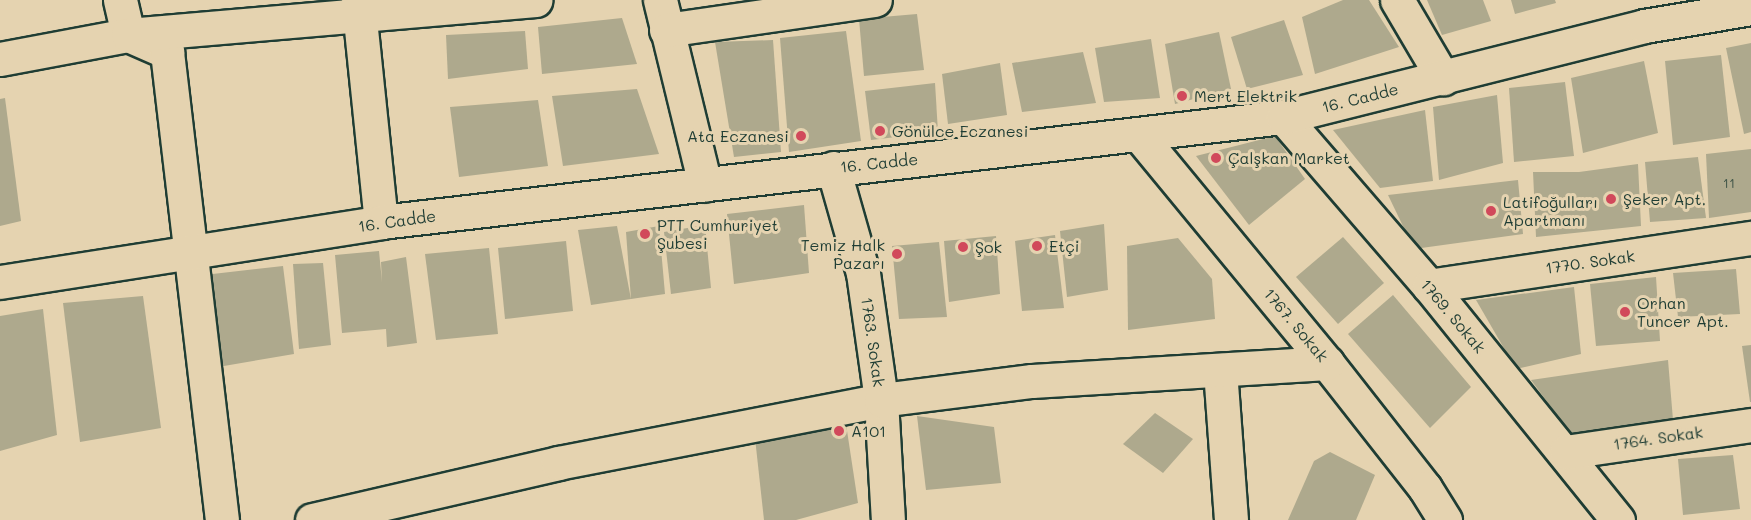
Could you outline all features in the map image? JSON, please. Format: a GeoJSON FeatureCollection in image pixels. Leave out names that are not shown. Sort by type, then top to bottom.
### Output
{"type":"FeatureCollection","features":[{"type":"Feature","properties":{"kind":"street"},"geometry":{"type":"LineString","coordinates":[[120,0],[128,35]]}},
{"type":"Feature","properties":{"kind":"street"},"geometry":{"type":"LineString","coordinates":[[0,59],[128,35],[360,8],[536,0]]}},
{"type":"Feature","properties":{"kind":"street"},"geometry":{"type":"LineString","coordinates":[[705,185],[663,15],[875,0]]}},
{"type":"Feature","properties":{"kind":"street"},"geometry":{"type":"LineString","coordinates":[[1397,0],[1443,78]]}},
{"type":"Feature","properties":{"kind":"street"},"geometry":{"type":"LineString","coordinates":[[360,8],[381,222]]}},
{"type":"Feature","properties":{"kind":"street","name":"16. Cadde"},"geometry":{"type":"LineString","coordinates":[[0,282],[192,255],[381,222],[1283,117],[1443,78],[1641,13],[1751,8]]}},
{"type":"Feature","properties":{"kind":"street"},"geometry":{"type":"LineString","coordinates":[[128,35],[167,52],[222,520]]}},
{"type":"Feature","properties":{"kind":"street","name":"1769. Sokak"},"geometry":{"type":"LineString","coordinates":[[1283,117],[1429,286],[1566,452],[1618,520]]}},
{"type":"Feature","properties":{"kind":"street","name":"1767. Sokak"},"geometry":{"type":"LineString","coordinates":[[1139,135],[1327,363],[1425,488],[1445,520]]}},
{"type":"Feature","properties":{"kind":"street","name":"1763. Sokak"},"geometry":{"type":"LineString","coordinates":[[833,168],[862,273],[881,400],[888,520]]}},
{"type":"Feature","properties":{"kind":"street","name":"1770. Sokak"},"geometry":{"type":"LineString","coordinates":[[1429,286],[1751,238]]}},
{"type":"Feature","properties":{"kind":"street"},"geometry":{"type":"LineString","coordinates":[[312,520],[558,463],[881,400],[1032,381],[1327,363]]}},
{"type":"Feature","properties":{"kind":"street"},"geometry":{"type":"LineString","coordinates":[[1220,370],[1231,520]]}},
{"type":"Feature","properties":{"kind":"street","name":"1764. Sokak"},"geometry":{"type":"LineString","coordinates":[[1566,452],[1751,425]]}},
{"type":"Feature","properties":{"kind":"building"},"geometry":{"type":"Polygon","coordinates":[[[1343,0],[1369,0],[1399,47],[1315,74],[1302,17],[1343,0]]]}},
{"type":"Feature","properties":{"kind":"building"},"geometry":{"type":"Polygon","coordinates":[[[1427,0],[1483,0],[1491,21],[1442,35],[1427,0]]]}},
{"type":"Feature","properties":{"kind":"building"},"geometry":{"type":"Polygon","coordinates":[[[1511,0],[1555,0],[1556,3],[1515,14],[1511,0]]]}},
{"type":"Feature","properties":{"kind":"building"},"geometry":{"type":"Polygon","coordinates":[[[917,14],[924,70],[864,76],[859,19],[917,14]]]}},
{"type":"Feature","properties":{"kind":"building"},"geometry":{"type":"Polygon","coordinates":[[[622,18],[637,64],[542,74],[538,27],[622,18]]]}},
{"type":"Feature","properties":{"kind":"building"},"geometry":{"type":"Polygon","coordinates":[[[1284,20],[1303,75],[1247,89],[1231,37],[1284,20]]]}},
{"type":"Feature","properties":{"kind":"building"},"geometry":{"type":"Polygon","coordinates":[[[525,31],[528,69],[448,79],[446,35],[525,31]]]}},
{"type":"Feature","properties":{"kind":"building"},"geometry":{"type":"Polygon","coordinates":[[[846,31],[861,141],[789,152],[780,38],[846,31]]]}},
{"type":"Feature","properties":{"kind":"building"},"geometry":{"type":"Polygon","coordinates":[[[1219,32],[1231,89],[1175,104],[1165,44],[1219,32]]]}},
{"type":"Feature","properties":{"kind":"building"},"geometry":{"type":"Polygon","coordinates":[[[1151,39],[1160,98],[1104,102],[1095,48],[1151,39]]]}},
{"type":"Feature","properties":{"kind":"building"},"geometry":{"type":"Polygon","coordinates":[[[773,40],[781,152],[734,157],[715,42],[773,40]]]}},
{"type":"Feature","properties":{"kind":"building"},"geometry":{"type":"Polygon","coordinates":[[[1751,43],[1751,132],[1744,134],[1726,48],[1751,43]]]}},
{"type":"Feature","properties":{"kind":"building"},"geometry":{"type":"Polygon","coordinates":[[[1083,52],[1096,103],[1022,112],[1012,63],[1083,52]]]}},
{"type":"Feature","properties":{"kind":"building"},"geometry":{"type":"Polygon","coordinates":[[[1721,55],[1730,137],[1673,145],[1665,61],[1721,55]]]}},
{"type":"Feature","properties":{"kind":"building"},"geometry":{"type":"Polygon","coordinates":[[[1644,61],[1658,133],[1583,153],[1571,78],[1644,61]]]}},
{"type":"Feature","properties":{"kind":"building"},"geometry":{"type":"Polygon","coordinates":[[[1000,63],[1007,115],[948,124],[942,74],[1000,63]]]}},
{"type":"Feature","properties":{"kind":"building"},"geometry":{"type":"Polygon","coordinates":[[[1565,82],[1574,156],[1514,162],[1509,88],[1565,82]]]}},
{"type":"Feature","properties":{"kind":"building"},"geometry":{"type":"Polygon","coordinates":[[[935,83],[938,132],[871,140],[865,91],[935,83]]]}},
{"type":"Feature","properties":{"kind":"building"},"geometry":{"type":"Polygon","coordinates":[[[637,89],[659,154],[563,166],[552,96],[637,89]]]}},
{"type":"Feature","properties":{"kind":"building"},"geometry":{"type":"Polygon","coordinates":[[[1497,95],[1503,163],[1439,180],[1433,107],[1497,95]]]}},
{"type":"Feature","properties":{"kind":"building"},"geometry":{"type":"Polygon","coordinates":[[[5,98],[21,221],[0,226],[0,99],[5,98]]]}},
{"type":"Feature","properties":{"kind":"building"},"geometry":{"type":"Polygon","coordinates":[[[538,100],[548,166],[459,177],[450,107],[538,100]]]}},
{"type":"Feature","properties":{"kind":"building"},"geometry":{"type":"Polygon","coordinates":[[[1425,110],[1433,181],[1380,188],[1333,130],[1425,110]]]}},
{"type":"Feature","properties":{"kind":"building"},"geometry":{"type":"Polygon","coordinates":[[[1275,136],[1305,179],[1249,225],[1196,156],[1275,136]]]}},
{"type":"Feature","properties":{"kind":"building"},"geometry":{"type":"Polygon","coordinates":[[[1751,149],[1751,212],[1709,218],[1706,154],[1751,149]]]}},
{"type":"Feature","properties":{"kind":"building"},"geometry":{"type":"Polygon","coordinates":[[[1698,157],[1706,218],[1650,222],[1645,162],[1698,157]]]}},
{"type":"Feature","properties":{"kind":"building"},"geometry":{"type":"Polygon","coordinates":[[[1638,164],[1641,226],[1536,237],[1533,172],[1579,172],[1638,164]]]}},
{"type":"Feature","properties":{"kind":"building"},"geometry":{"type":"Polygon","coordinates":[[[1518,180],[1523,234],[1414,249],[1388,195],[1518,180]]]}},
{"type":"Feature","properties":{"kind":"building"},"geometry":{"type":"Polygon","coordinates":[[[804,205],[809,273],[734,284],[727,214],[804,205]]]}},
{"type":"Feature","properties":{"kind":"building"},"geometry":{"type":"Polygon","coordinates":[[[1104,224],[1108,290],[1067,297],[1060,231],[1104,224]]]}},
{"type":"Feature","properties":{"kind":"building"},"geometry":{"type":"Polygon","coordinates":[[[705,225],[711,288],[671,294],[664,232],[705,225]]]}},
{"type":"Feature","properties":{"kind":"building"},"geometry":{"type":"Polygon","coordinates":[[[617,226],[631,299],[591,305],[578,230],[617,226]]]}},
{"type":"Feature","properties":{"kind":"building"},"geometry":{"type":"Polygon","coordinates":[[[659,226],[665,294],[631,299],[626,232],[659,226]]]}},
{"type":"Feature","properties":{"kind":"building"},"geometry":{"type":"Polygon","coordinates":[[[1055,235],[1064,308],[1022,311],[1015,241],[1055,235]]]}},
{"type":"Feature","properties":{"kind":"building"},"geometry":{"type":"Polygon","coordinates":[[[996,236],[1000,294],[949,302],[944,241],[996,236]]]}},
{"type":"Feature","properties":{"kind":"building"},"geometry":{"type":"Polygon","coordinates":[[[1343,237],[1384,283],[1338,324],[1296,277],[1343,237]]]}},
{"type":"Feature","properties":{"kind":"building"},"geometry":{"type":"Polygon","coordinates":[[[1178,238],[1212,279],[1215,319],[1128,330],[1127,246],[1178,238]]]}},
{"type":"Feature","properties":{"kind":"building"},"geometry":{"type":"Polygon","coordinates":[[[566,241],[573,311],[505,319],[498,248],[566,241]]]}},
{"type":"Feature","properties":{"kind":"building"},"geometry":{"type":"Polygon","coordinates":[[[939,242],[947,317],[899,319],[892,246],[939,242]]]}},
{"type":"Feature","properties":{"kind":"building"},"geometry":{"type":"Polygon","coordinates":[[[489,248],[498,334],[436,340],[425,254],[489,248]]]}},
{"type":"Feature","properties":{"kind":"building"},"geometry":{"type":"Polygon","coordinates":[[[379,251],[382,282],[381,262],[406,257],[417,343],[387,347],[386,329],[342,333],[335,255],[379,251]]]}},
{"type":"Feature","properties":{"kind":"building"},"geometry":{"type":"Polygon","coordinates":[[[323,263],[331,345],[299,349],[293,264],[323,263]]]}},
{"type":"Feature","properties":{"kind":"building"},"geometry":{"type":"Polygon","coordinates":[[[283,266],[294,354],[218,367],[204,275],[283,266]]]}},
{"type":"Feature","properties":{"kind":"building"},"geometry":{"type":"Polygon","coordinates":[[[1736,269],[1740,314],[1678,317],[1673,273],[1736,269]]]}},
{"type":"Feature","properties":{"kind":"building","name":"Orhan Tuncer Apt."},"geometry":{"type":"Polygon","coordinates":[[[1656,277],[1660,341],[1596,346],[1590,284],[1656,277]]]}},
{"type":"Feature","properties":{"kind":"building"},"geometry":{"type":"Polygon","coordinates":[[[1574,287],[1581,354],[1516,369],[1476,300],[1574,287]]]}},
{"type":"Feature","properties":{"kind":"building"},"geometry":{"type":"Polygon","coordinates":[[[1393,295],[1471,387],[1430,428],[1348,334],[1393,295]]]}},
{"type":"Feature","properties":{"kind":"building"},"geometry":{"type":"Polygon","coordinates":[[[143,296],[161,428],[80,442],[63,303],[143,296]]]}},
{"type":"Feature","properties":{"kind":"building"},"geometry":{"type":"Polygon","coordinates":[[[43,309],[57,435],[0,451],[0,316],[43,309]]]}},
{"type":"Feature","properties":{"kind":"building"},"geometry":{"type":"Polygon","coordinates":[[[1751,345],[1751,402],[1750,402],[1742,346],[1751,345]]]}},
{"type":"Feature","properties":{"kind":"building"},"geometry":{"type":"Polygon","coordinates":[[[1668,360],[1673,420],[1571,434],[1531,380],[1668,360]]]}},
{"type":"Feature","properties":{"kind":"building"},"geometry":{"type":"Polygon","coordinates":[[[1155,413],[1193,439],[1163,473],[1123,444],[1155,413]]]}},
{"type":"Feature","properties":{"kind":"building"},"geometry":{"type":"Polygon","coordinates":[[[917,416],[994,427],[1001,483],[926,490],[917,416]]]}},
{"type":"Feature","properties":{"kind":"building"},"geometry":{"type":"Polygon","coordinates":[[[846,424],[858,503],[796,520],[764,520],[755,438],[846,424]]]}},
{"type":"Feature","properties":{"kind":"building"},"geometry":{"type":"Polygon","coordinates":[[[1330,452],[1375,475],[1356,520],[1288,520],[1314,461],[1330,452]]]}},
{"type":"Feature","properties":{"kind":"building"},"geometry":{"type":"Polygon","coordinates":[[[1733,455],[1740,509],[1683,515],[1678,459],[1733,455]]]}},
{"type":"Feature","properties":{"kind":"place","name":"Mert Elektrik"},"geometry":{"type":"Point","coordinates":[1182,96]}},
{"type":"Feature","properties":{"kind":"place","name":"Gönülce Eczanesi"},"geometry":{"type":"Point","coordinates":[880,131]}},
{"type":"Feature","properties":{"kind":"place","name":"Ata Eczanesi"},"geometry":{"type":"Point","coordinates":[801,136]}},
{"type":"Feature","properties":{"kind":"place","name":"Çalşkan Market"},"geometry":{"type":"Point","coordinates":[1216,158]}},
{"type":"Feature","properties":{"kind":"place","name":"Şeker Apt."},"geometry":{"type":"Point","coordinates":[1611,199]}},
{"type":"Feature","properties":{"kind":"place","name":"Latifoğulları Apartmanı"},"geometry":{"type":"Point","coordinates":[1491,211]}},
{"type":"Feature","properties":{"kind":"place","name":"PTT Cumhuriyet Şubesi"},"geometry":{"type":"Point","coordinates":[645,234]}},
{"type":"Feature","properties":{"kind":"place","name":"Etçi"},"geometry":{"type":"Point","coordinates":[1037,246]}},
{"type":"Feature","properties":{"kind":"place","name":"Şok"},"geometry":{"type":"Point","coordinates":[963,247]}},
{"type":"Feature","properties":{"kind":"place","name":"Temiz Halk Pazarı"},"geometry":{"type":"Point","coordinates":[897,254]}},
{"type":"Feature","properties":{"kind":"place","name":"Orhan Tuncer Apt."},"geometry":{"type":"Point","coordinates":[1625,312]}},
{"type":"Feature","properties":{"kind":"place","name":"A101"},"geometry":{"type":"Point","coordinates":[839,431]}}]}
